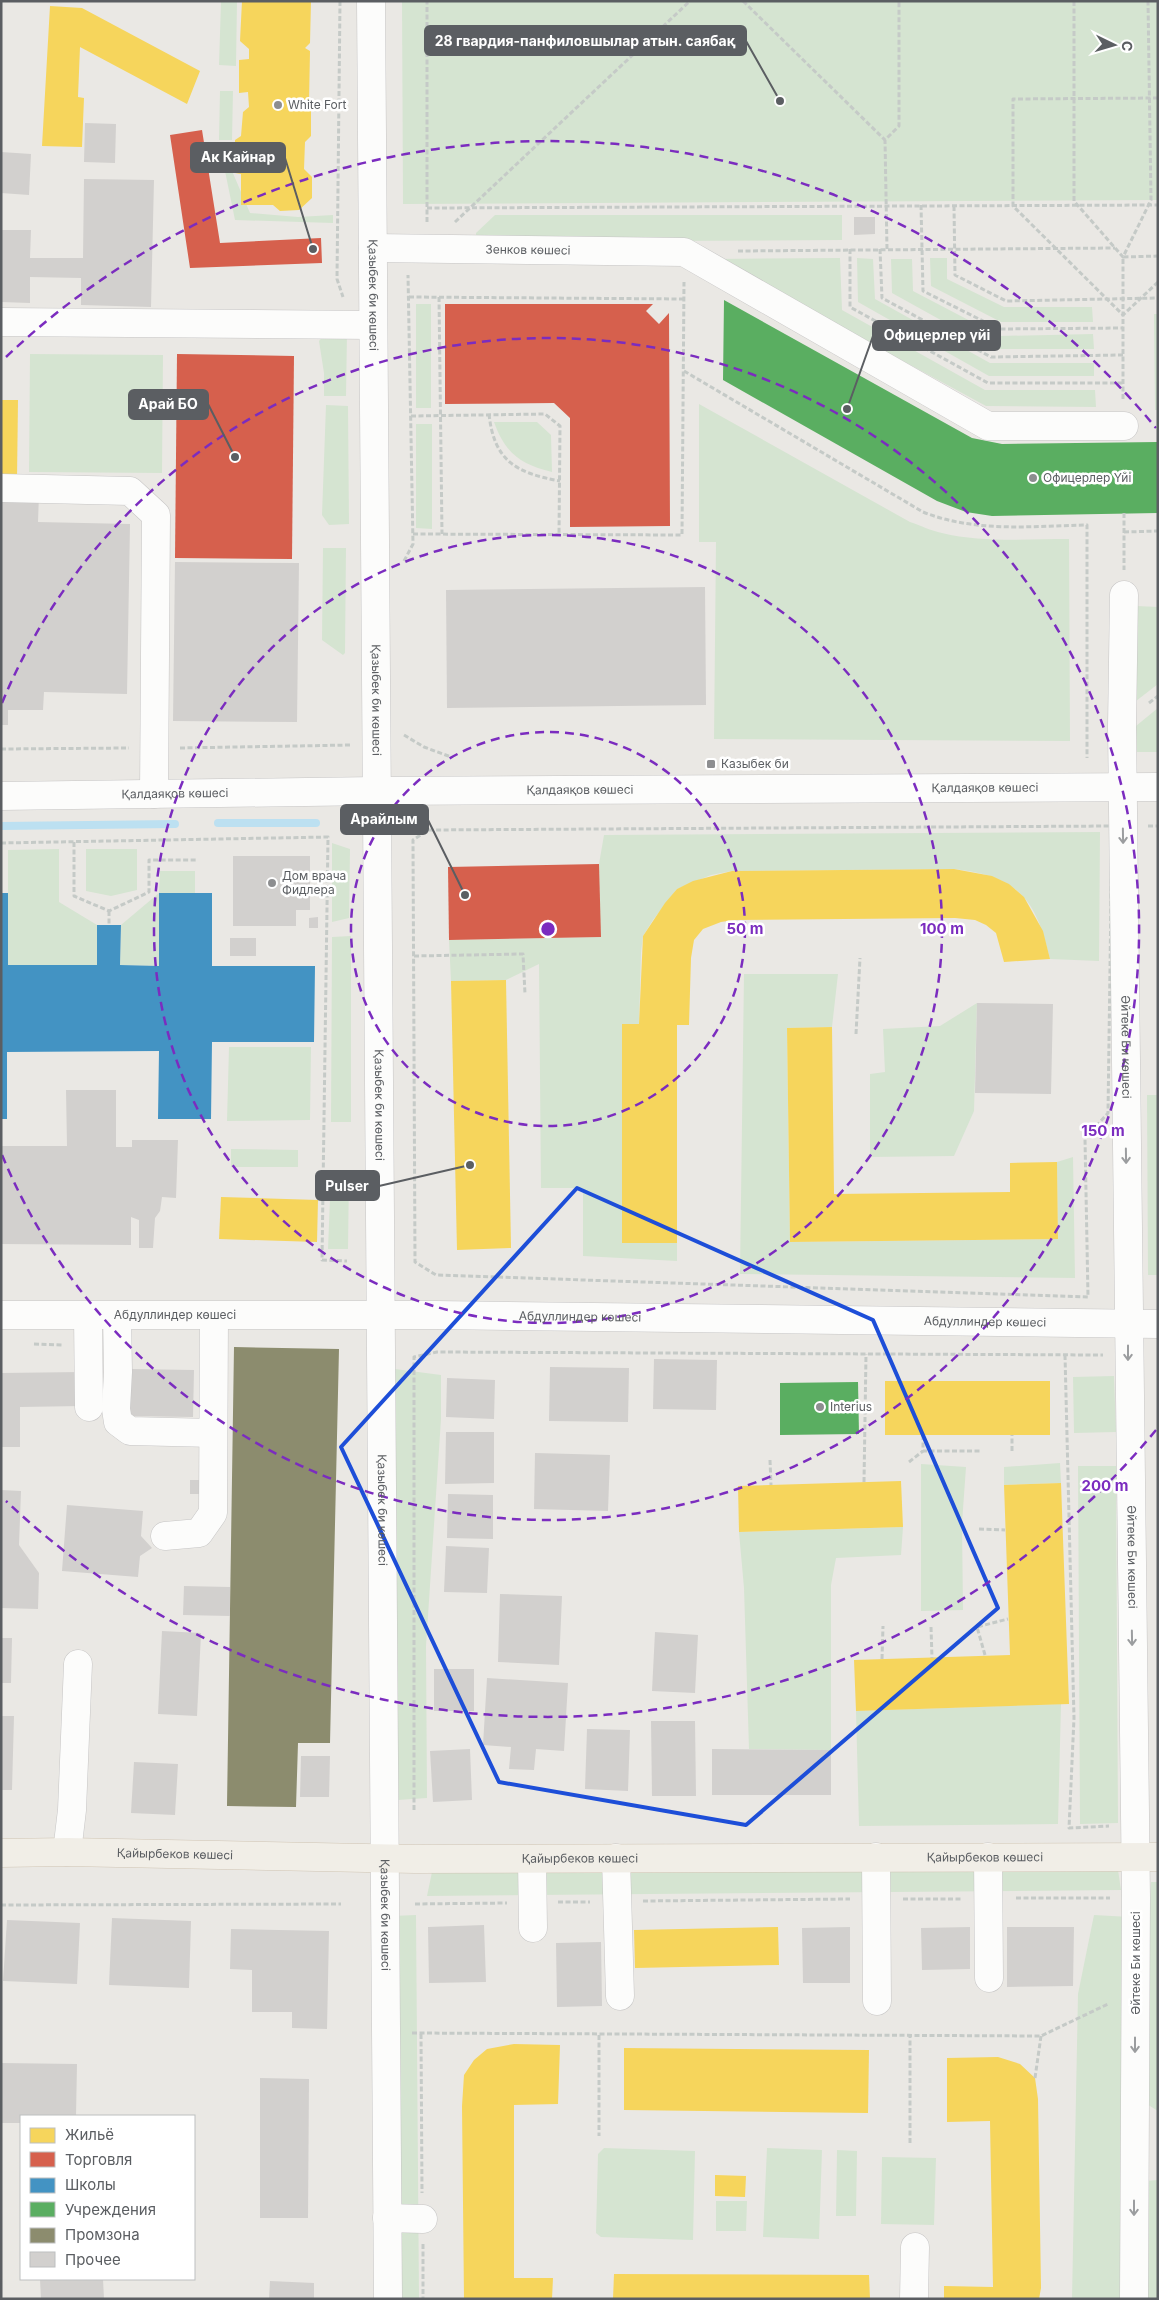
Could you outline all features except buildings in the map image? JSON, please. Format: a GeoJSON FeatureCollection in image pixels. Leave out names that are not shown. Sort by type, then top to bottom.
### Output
{"type":"FeatureCollection","features":[{"type":"Feature","properties":{"kind":"main road","name":"Қайырбеков көшесі"},"geometry":{"type":"LineString","coordinates":[[1,1854],[67,1852],[532,1859],[1146,1856]]}},
{"type":"Feature","properties":{"kind":"street","name":"Қазыбек би көшесі"},"geometry":{"type":"LineString","coordinates":[[371,1],[388,2299]]}},
{"type":"Feature","properties":{"kind":"street","name":"Зенков көшесі"},"geometry":{"type":"LineString","coordinates":[[373,248],[684,252]]}},
{"type":"Feature","properties":{"kind":"street"},"geometry":{"type":"LineString","coordinates":[[684,252],[988,426],[1124,426]]}},
{"type":"Feature","properties":{"kind":"street"},"geometry":{"type":"LineString","coordinates":[[1,322],[373,325]]}},
{"type":"Feature","properties":{"kind":"street"},"geometry":{"type":"LineString","coordinates":[[1,488],[130,491],[156,515],[154,794]]}},
{"type":"Feature","properties":{"kind":"street","name":"Әйтеке Би көшесі"},"geometry":{"type":"LineString","coordinates":[[1124,594],[1122,787],[1134,1826],[1146,1856],[1146,2155],[1134,2299]]}},
{"type":"Feature","properties":{"kind":"street","name":"Қалдаяқов көшесі"},"geometry":{"type":"LineString","coordinates":[[1,796],[376,791],[1158,787]]}},
{"type":"Feature","properties":{"kind":"street","name":"Абдуллиндер көшесі"},"geometry":{"type":"LineString","coordinates":[[1,1316],[381,1316],[1158,1324]]}},
{"type":"Feature","properties":{"kind":"street"},"geometry":{"type":"LineString","coordinates":[[88,1316],[89,1408]]}},
{"type":"Feature","properties":{"kind":"street"},"geometry":{"type":"LineString","coordinates":[[117,1316],[118,1372],[116,1409],[118,1422],[130,1431],[213,1433]]}},
{"type":"Feature","properties":{"kind":"street"},"geometry":{"type":"LineString","coordinates":[[165,1536],[200,1533],[213,1513],[214,1316]]}},
{"type":"Feature","properties":{"kind":"street"},"geometry":{"type":"LineString","coordinates":[[67,1852],[72,1810],[78,1664]]}},
{"type":"Feature","properties":{"kind":"street"},"geometry":{"type":"LineString","coordinates":[[876,1857],[878,2001]]}},
{"type":"Feature","properties":{"kind":"street"},"geometry":{"type":"LineString","coordinates":[[988,1857],[989,1978]]}},
{"type":"Feature","properties":{"kind":"street"},"geometry":{"type":"LineString","coordinates":[[616,1858],[620,1996]]}},
{"type":"Feature","properties":{"kind":"street"},"geometry":{"type":"LineString","coordinates":[[532,1859],[533,1915]]}},
{"type":"Feature","properties":{"kind":"street"},"geometry":{"type":"LineString","coordinates":[[387,2218],[422,2219]]}},
{"type":"Feature","properties":{"kind":"street"},"geometry":{"type":"LineString","coordinates":[[914,2299],[915,2247]]}},
{"type":"Feature","properties":{"kind":"path"},"geometry":{"type":"LineString","coordinates":[[428,1],[428,248]]}},
{"type":"Feature","properties":{"kind":"path"},"geometry":{"type":"LineString","coordinates":[[404,568],[404,558],[414,544],[408,263],[428,248],[690,1]]}},
{"type":"Feature","properties":{"kind":"path"},"geometry":{"type":"LineString","coordinates":[[743,1],[885,140],[887,249]]}},
{"type":"Feature","properties":{"kind":"path"},"geometry":{"type":"LineString","coordinates":[[885,140],[899,126],[899,1]]}},
{"type":"Feature","properties":{"kind":"path"},"geometry":{"type":"LineString","coordinates":[[1074,1],[1074,201],[1123,257]]}},
{"type":"Feature","properties":{"kind":"path"},"geometry":{"type":"LineString","coordinates":[[1124,426],[1123,257],[1151,200],[1148,1]]}},
{"type":"Feature","properties":{"kind":"path"},"geometry":{"type":"LineString","coordinates":[[1123,315],[1013,206],[1013,99],[1158,98]]}},
{"type":"Feature","properties":{"kind":"path"},"geometry":{"type":"LineString","coordinates":[[921,206],[923,291],[999,329],[1123,328]]}},
{"type":"Feature","properties":{"kind":"path"},"geometry":{"type":"LineString","coordinates":[[954,206],[955,275],[1006,301],[1158,298]]}},
{"type":"Feature","properties":{"kind":"path"},"geometry":{"type":"LineString","coordinates":[[428,208],[1158,206]]}},
{"type":"Feature","properties":{"kind":"path"},"geometry":{"type":"LineString","coordinates":[[733,251],[922,248],[1115,248]]}},
{"type":"Feature","properties":{"kind":"path"},"geometry":{"type":"LineString","coordinates":[[850,249],[850,307],[988,383],[1123,383]]}},
{"type":"Feature","properties":{"kind":"path"},"geometry":{"type":"LineString","coordinates":[[880,249],[882,298],[991,357],[1123,355]]}},
{"type":"Feature","properties":{"kind":"path"},"geometry":{"type":"LineString","coordinates":[[414,534],[682,535],[684,252]]}},
{"type":"Feature","properties":{"kind":"path"},"geometry":{"type":"LineString","coordinates":[[1123,257],[1158,256]]}},
{"type":"Feature","properties":{"kind":"path"},"geometry":{"type":"LineString","coordinates":[[1123,315],[1158,282]]}},
{"type":"Feature","properties":{"kind":"path"},"geometry":{"type":"LineString","coordinates":[[409,297],[684,299]]}},
{"type":"Feature","properties":{"kind":"path"},"geometry":{"type":"LineString","coordinates":[[440,297],[442,534]]}},
{"type":"Feature","properties":{"kind":"path"},"geometry":{"type":"LineString","coordinates":[[684,370],[923,512],[944,520],[1000,526],[1088,524],[1087,758]]}},
{"type":"Feature","properties":{"kind":"path"},"geometry":{"type":"LineString","coordinates":[[488,414],[496,445],[514,466],[527,474],[560,481]]}},
{"type":"Feature","properties":{"kind":"path"},"geometry":{"type":"LineString","coordinates":[[411,416],[545,414],[560,426],[559,534]]}},
{"type":"Feature","properties":{"kind":"path"},"geometry":{"type":"LineString","coordinates":[[1124,513],[1124,594]]}},
{"type":"Feature","properties":{"kind":"path"},"geometry":{"type":"LineString","coordinates":[[1124,532],[1158,531]]}},
{"type":"Feature","properties":{"kind":"path"},"geometry":{"type":"LineString","coordinates":[[404,734],[424,747],[451,757]]}},
{"type":"Feature","properties":{"kind":"path"},"geometry":{"type":"LineString","coordinates":[[1112,826],[1108,1113],[1085,1139],[1088,1297],[436,1275],[415,1262],[414,956],[414,840],[428,830],[1112,826]]}},
{"type":"Feature","properties":{"kind":"path"},"geometry":{"type":"LineString","coordinates":[[1,843],[328,837],[322,1260],[347,1261]]}},
{"type":"Feature","properties":{"kind":"path"},"geometry":{"type":"LineString","coordinates":[[74,842],[74,896],[109,911],[149,892],[148,860],[196,860]]}},
{"type":"Feature","properties":{"kind":"path"},"geometry":{"type":"LineString","coordinates":[[109,911],[109,925]]}},
{"type":"Feature","properties":{"kind":"path"},"geometry":{"type":"LineString","coordinates":[[414,956],[523,954],[525,994]]}},
{"type":"Feature","properties":{"kind":"path"},"geometry":{"type":"LineString","coordinates":[[856,1034],[860,958]]}},
{"type":"Feature","properties":{"kind":"path"},"geometry":{"type":"LineString","coordinates":[[414,1810],[414,1357],[437,1352],[1104,1355]]}},
{"type":"Feature","properties":{"kind":"path"},"geometry":{"type":"LineString","coordinates":[[864,1482],[866,1354]]}},
{"type":"Feature","properties":{"kind":"path"},"geometry":{"type":"LineString","coordinates":[[1065,1355],[1074,1718],[1069,1828],[1134,1826]]}},
{"type":"Feature","properties":{"kind":"path"},"geometry":{"type":"LineString","coordinates":[[909,1462],[922,1450],[924,1435]]}},
{"type":"Feature","properties":{"kind":"path"},"geometry":{"type":"LineString","coordinates":[[1012,1435],[1012,1451]]}},
{"type":"Feature","properties":{"kind":"path"},"geometry":{"type":"LineString","coordinates":[[922,1450],[980,1451]]}},
{"type":"Feature","properties":{"kind":"path"},"geometry":{"type":"LineString","coordinates":[[770,1460],[771,1486]]}},
{"type":"Feature","properties":{"kind":"path"},"geometry":{"type":"LineString","coordinates":[[979,1529],[1005,1530]]}},
{"type":"Feature","properties":{"kind":"path"},"geometry":{"type":"LineString","coordinates":[[985,1655],[977,1627],[1008,1619]]}},
{"type":"Feature","properties":{"kind":"path"},"geometry":{"type":"LineString","coordinates":[[882,1659],[883,1626]]}},
{"type":"Feature","properties":{"kind":"path"},"geometry":{"type":"LineString","coordinates":[[931,1627],[932,1658]]}},
{"type":"Feature","properties":{"kind":"path"},"geometry":{"type":"LineString","coordinates":[[415,1904],[533,1915],[617,1902],[1114,1898]]}},
{"type":"Feature","properties":{"kind":"path"},"geometry":{"type":"LineString","coordinates":[[1,1905],[341,1904]]}},
{"type":"Feature","properties":{"kind":"path"},"geometry":{"type":"LineString","coordinates":[[386,2033],[1041,2036],[1114,2002]]}},
{"type":"Feature","properties":{"kind":"path"},"geometry":{"type":"LineString","coordinates":[[421,2034],[423,2299]]}},
{"type":"Feature","properties":{"kind":"path"},"geometry":{"type":"LineString","coordinates":[[599,2034],[599,2136]]}},
{"type":"Feature","properties":{"kind":"path"},"geometry":{"type":"LineString","coordinates":[[910,2035],[910,2144]]}},
{"type":"Feature","properties":{"kind":"path"},"geometry":{"type":"LineString","coordinates":[[1035,2078],[1041,2036]]}},
{"type":"Feature","properties":{"kind":"highlighted area"},"geometry":{"type":"Polygon","coordinates":[[[577,1188],[873,1320],[998,1608],[746,1825],[499,1782],[341,1447],[577,1188]]]}},
{"type":"Feature","properties":{"kind":"green space"},"geometry":{"type":"Polygon","coordinates":[[[221,1],[237,1],[236,66],[219,65],[221,1]]]}},
{"type":"Feature","properties":{"kind":"green space"},"geometry":{"type":"Polygon","coordinates":[[[402,1],[1158,1],[1158,200],[403,204],[402,1]]]}},
{"type":"Feature","properties":{"kind":"green space"},"geometry":{"type":"Polygon","coordinates":[[[220,91],[233,91],[232,140],[219,140],[220,91]]]}},
{"type":"Feature","properties":{"kind":"green space"},"geometry":{"type":"Polygon","coordinates":[[[225,171],[232,171],[250,213],[298,217],[333,215],[333,223],[235,220],[225,171]]]}},
{"type":"Feature","properties":{"kind":"green space"},"geometry":{"type":"Polygon","coordinates":[[[495,215],[842,215],[842,240],[476,242],[476,233],[495,215]]]}},
{"type":"Feature","properties":{"kind":"green space"},"geometry":{"type":"Polygon","coordinates":[[[840,258],[842,310],[985,390],[1095,390],[1096,407],[986,406],[715,259],[840,258]]]}},
{"type":"Feature","properties":{"kind":"green space"},"geometry":{"type":"Polygon","coordinates":[[[857,258],[873,259],[875,299],[990,363],[1094,363],[1094,376],[989,376],[858,302],[857,258]]]}},
{"type":"Feature","properties":{"kind":"green space"},"geometry":{"type":"Polygon","coordinates":[[[930,258],[947,258],[947,279],[1004,307],[1092,307],[1093,322],[1001,322],[931,286],[930,258]]]}},
{"type":"Feature","properties":{"kind":"green space"},"geometry":{"type":"Polygon","coordinates":[[[891,259],[912,259],[913,291],[999,336],[1093,334],[1094,349],[993,349],[892,293],[891,259]]]}},
{"type":"Feature","properties":{"kind":"green space"},"geometry":{"type":"Polygon","coordinates":[[[416,304],[431,304],[431,408],[416,408],[416,304]]]}},
{"type":"Feature","properties":{"kind":"green space"},"geometry":{"type":"Polygon","coordinates":[[[1154,314],[1158,314],[1158,410],[1155,410],[1154,314]]]}},
{"type":"Feature","properties":{"kind":"green space"},"geometry":{"type":"Polygon","coordinates":[[[327,332],[347,333],[346,396],[324,396],[324,373],[319,341],[327,332]]]}},
{"type":"Feature","properties":{"kind":"green space"},"geometry":{"type":"Polygon","coordinates":[[[30,354],[163,355],[162,473],[29,472],[30,354]]]}},
{"type":"Feature","properties":{"kind":"green space"},"geometry":{"type":"Polygon","coordinates":[[[699,404],[910,522],[938,532],[973,538],[1069,539],[1070,741],[714,739],[716,542],[699,542],[699,404]]]}},
{"type":"Feature","properties":{"kind":"green space"},"geometry":{"type":"Polygon","coordinates":[[[326,405],[348,406],[349,524],[329,525],[322,515],[326,405]]]}},
{"type":"Feature","properties":{"kind":"green space"},"geometry":{"type":"Polygon","coordinates":[[[494,422],[537,422],[551,435],[552,472],[531,465],[515,456],[503,442],[494,422]]]}},
{"type":"Feature","properties":{"kind":"green space"},"geometry":{"type":"Polygon","coordinates":[[[416,424],[432,424],[432,529],[416,528],[416,424]]]}},
{"type":"Feature","properties":{"kind":"green space"},"geometry":{"type":"Polygon","coordinates":[[[323,548],[346,548],[345,653],[343,655],[322,640],[323,548]]]}},
{"type":"Feature","properties":{"kind":"green space"},"geometry":{"type":"Polygon","coordinates":[[[1137,606],[1158,607],[1158,684],[1136,701],[1137,606]]]}},
{"type":"Feature","properties":{"kind":"green space"},"geometry":{"type":"Polygon","coordinates":[[[1158,708],[1158,752],[1137,752],[1136,726],[1158,708]]]}},
{"type":"Feature","properties":{"kind":"green space"},"geometry":{"type":"Polygon","coordinates":[[[1100,832],[1099,961],[1050,959],[1038,921],[1021,894],[1009,885],[976,872],[954,869],[732,871],[711,875],[677,889],[643,936],[639,1024],[622,1024],[622,1243],[677,1243],[677,1261],[583,1256],[583,1188],[541,1188],[539,964],[506,980],[451,981],[449,940],[600,937],[599,864],[604,835],[1100,832]]]}},
{"type":"Feature","properties":{"kind":"green space"},"geometry":{"type":"Polygon","coordinates":[[[332,843],[350,849],[349,918],[332,922],[332,843]]]}},
{"type":"Feature","properties":{"kind":"green space"},"geometry":{"type":"Polygon","coordinates":[[[59,849],[59,902],[97,925],[97,965],[8,965],[8,850],[59,849]]]}},
{"type":"Feature","properties":{"kind":"green space"},"geometry":{"type":"Polygon","coordinates":[[[86,849],[137,849],[137,890],[111,896],[86,891],[86,849]]]}},
{"type":"Feature","properties":{"kind":"green space"},"geometry":{"type":"Polygon","coordinates":[[[160,871],[195,871],[195,893],[159,893],[160,871]]]}},
{"type":"Feature","properties":{"kind":"green space"},"geometry":{"type":"Polygon","coordinates":[[[159,893],[159,966],[120,965],[121,925],[159,893]]]}},
{"type":"Feature","properties":{"kind":"green space"},"geometry":{"type":"Polygon","coordinates":[[[351,936],[351,1122],[331,1122],[332,937],[351,936]]]}},
{"type":"Feature","properties":{"kind":"green space"},"geometry":{"type":"Polygon","coordinates":[[[744,974],[838,974],[832,1027],[787,1028],[790,1242],[1058,1239],[1057,1162],[1073,1157],[1075,1278],[740,1274],[744,974]]]}},
{"type":"Feature","properties":{"kind":"green space"},"geometry":{"type":"Polygon","coordinates":[[[977,1003],[974,1111],[954,1156],[870,1157],[870,1074],[885,1072],[883,1029],[940,1026],[977,1003]]]}},
{"type":"Feature","properties":{"kind":"green space"},"geometry":{"type":"Polygon","coordinates":[[[229,1047],[311,1047],[310,1120],[227,1121],[229,1047]]]}},
{"type":"Feature","properties":{"kind":"green space"},"geometry":{"type":"Polygon","coordinates":[[[1147,1095],[1158,1095],[1158,1275],[1148,1275],[1147,1095]]]}},
{"type":"Feature","properties":{"kind":"green space"},"geometry":{"type":"Polygon","coordinates":[[[231,1149],[298,1150],[298,1167],[231,1167],[231,1149]]]}},
{"type":"Feature","properties":{"kind":"green space"},"geometry":{"type":"Polygon","coordinates":[[[331,1174],[349,1175],[348,1249],[328,1249],[331,1174]]]}},
{"type":"Feature","properties":{"kind":"green space"},"geometry":{"type":"Polygon","coordinates":[[[395,1369],[441,1375],[441,1419],[426,1646],[427,1798],[398,1800],[395,1369]]]}},
{"type":"Feature","properties":{"kind":"green space"},"geometry":{"type":"Polygon","coordinates":[[[1114,1376],[1116,1432],[1074,1433],[1073,1377],[1114,1376]]]}},
{"type":"Feature","properties":{"kind":"green space"},"geometry":{"type":"Polygon","coordinates":[[[1060,1463],[1061,1483],[1004,1485],[1004,1467],[1060,1463]]]}},
{"type":"Feature","properties":{"kind":"green space"},"geometry":{"type":"Polygon","coordinates":[[[921,1464],[966,1467],[962,1523],[963,1610],[921,1611],[921,1464]]]}},
{"type":"Feature","properties":{"kind":"green space"},"geometry":{"type":"Polygon","coordinates":[[[1078,1466],[1116,1466],[1118,1823],[1080,1824],[1078,1466]]]}},
{"type":"Feature","properties":{"kind":"green space"},"geometry":{"type":"Polygon","coordinates":[[[903,1527],[901,1555],[836,1558],[831,1585],[831,1750],[749,1749],[744,1588],[739,1532],[903,1527]]]}},
{"type":"Feature","properties":{"kind":"green space"},"geometry":{"type":"Polygon","coordinates":[[[1061,1704],[1058,1824],[859,1826],[856,1711],[1061,1704]]]}},
{"type":"Feature","properties":{"kind":"green space"},"geometry":{"type":"Polygon","coordinates":[[[1118,1870],[1121,1890],[427,1896],[432,1872],[1118,1870]]]}},
{"type":"Feature","properties":{"kind":"green space"},"geometry":{"type":"Polygon","coordinates":[[[1151,1882],[1158,1882],[1158,2111],[1142,2101],[1151,1882]]]}},
{"type":"Feature","properties":{"kind":"green space"},"geometry":{"type":"Polygon","coordinates":[[[416,1915],[419,2299],[395,2299],[392,1916],[416,1915]]]}},
{"type":"Feature","properties":{"kind":"green space"},"geometry":{"type":"Polygon","coordinates":[[[1094,1915],[1130,1917],[1128,2299],[1072,2299],[1078,1994],[1094,1915]]]}},
{"type":"Feature","properties":{"kind":"green space"},"geometry":{"type":"Polygon","coordinates":[[[604,2148],[695,2151],[693,2240],[601,2237],[596,2233],[598,2154],[604,2148]]]}},
{"type":"Feature","properties":{"kind":"green space"},"geometry":{"type":"Polygon","coordinates":[[[767,2148],[822,2150],[819,2239],[763,2237],[767,2148]]]}},
{"type":"Feature","properties":{"kind":"green space"},"geometry":{"type":"Polygon","coordinates":[[[837,2150],[857,2151],[856,2216],[836,2216],[837,2150]]]}},
{"type":"Feature","properties":{"kind":"green space"},"geometry":{"type":"Polygon","coordinates":[[[882,2157],[936,2158],[934,2225],[881,2224],[882,2157]]]}},
{"type":"Feature","properties":{"kind":"green space"},"geometry":{"type":"Polygon","coordinates":[[[1158,2180],[1158,2299],[1143,2299],[1145,2181],[1158,2180]]]}},
{"type":"Feature","properties":{"kind":"green space"},"geometry":{"type":"Polygon","coordinates":[[[716,2201],[747,2201],[746,2231],[716,2231],[716,2201]]]}},
{"type":"Feature","properties":{"kind":"waterway"},"geometry":{"type":"LineString","coordinates":[[218,823],[316,823]]}},
{"type":"Feature","properties":{"kind":"waterway"},"geometry":{"type":"LineString","coordinates":[[1,826],[175,824]]}},
{"type":"Feature","properties":{"kind":"place","name":"28 гвардия-панфиловшылар атын. саябақ"},"geometry":{"type":"Point","coordinates":[780,101]}},
{"type":"Feature","properties":{"kind":"place","name":"White Fort"},"geometry":{"type":"Point","coordinates":[278,105]}},
{"type":"Feature","properties":{"kind":"place","name":"Ак Кайнар"},"geometry":{"type":"Point","coordinates":[313,249]}},
{"type":"Feature","properties":{"kind":"place","name":"Офицерлер үйі"},"geometry":{"type":"Point","coordinates":[847,409]}},
{"type":"Feature","properties":{"kind":"place","name":"Арай БО"},"geometry":{"type":"Point","coordinates":[235,457]}},
{"type":"Feature","properties":{"kind":"place","name":"Офицерлер Үйі"},"geometry":{"type":"Point","coordinates":[1033,478]}},
{"type":"Feature","properties":{"kind":"place","name":"Казыбек би"},"geometry":{"type":"Point","coordinates":[711,764]}},
{"type":"Feature","properties":{"kind":"place","name":"Дом врача Фидлера"},"geometry":{"type":"Point","coordinates":[272,883]}},
{"type":"Feature","properties":{"kind":"place","name":"Арайлым"},"geometry":{"type":"Point","coordinates":[465,895]}},
{"type":"Feature","properties":{"kind":"place","name":"Pulser"},"geometry":{"type":"Point","coordinates":[470,1165]}},
{"type":"Feature","properties":{"kind":"place","name":"Interius"},"geometry":{"type":"Point","coordinates":[820,1407]}}]}
